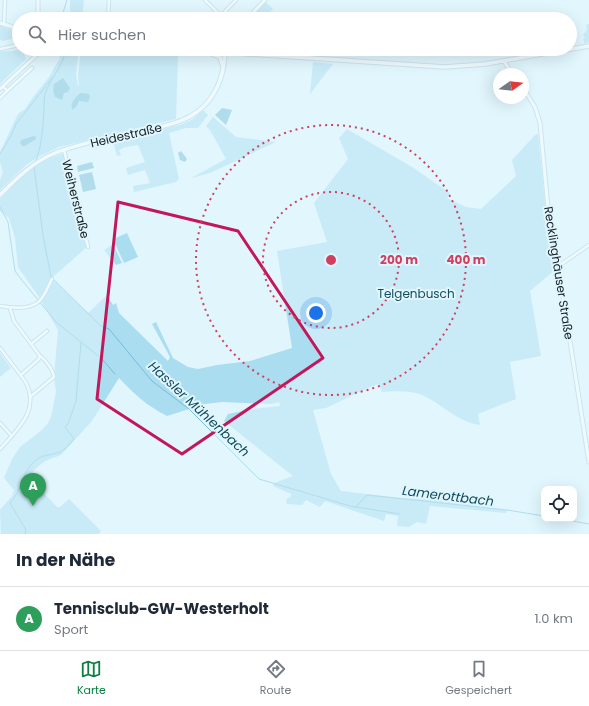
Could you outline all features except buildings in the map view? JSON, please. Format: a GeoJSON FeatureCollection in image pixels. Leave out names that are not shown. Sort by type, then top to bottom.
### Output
{"type":"FeatureCollection","features":[{"type":"Feature","properties":{"kind":"main road"},"geometry":{"type":"LineString","coordinates":[[2,24],[12,27]]}},
{"type":"Feature","properties":{"kind":"main road"},"geometry":{"type":"LineString","coordinates":[[577,48],[589,46]]}},
{"type":"Feature","properties":{"kind":"main road"},"geometry":{"type":"LineString","coordinates":[[218,56],[222,61],[222,75]]}},
{"type":"Feature","properties":{"kind":"main road","name":"Heidestraße"},"geometry":{"type":"LineString","coordinates":[[0,195],[28,168],[49,155],[155,128],[186,118],[195,113],[208,102],[216,90],[222,75],[225,56]]}},
{"type":"Feature","properties":{"kind":"main road"},"geometry":{"type":"LineString","coordinates":[[279,56],[440,67],[476,65],[532,56]]}},
{"type":"Feature","properties":{"kind":"street"},"geometry":{"type":"LineString","coordinates":[[2,24],[5,0]]}},
{"type":"Feature","properties":{"kind":"street"},"geometry":{"type":"LineString","coordinates":[[38,0],[38,12]]}},
{"type":"Feature","properties":{"kind":"street"},"geometry":{"type":"LineString","coordinates":[[108,12],[109,0]]}},
{"type":"Feature","properties":{"kind":"street"},"geometry":{"type":"LineString","coordinates":[[205,0],[217,12]]}},
{"type":"Feature","properties":{"kind":"street"},"geometry":{"type":"LineString","coordinates":[[225,12],[236,0]]}},
{"type":"Feature","properties":{"kind":"street"},"geometry":{"type":"LineString","coordinates":[[254,12],[265,0]]}},
{"type":"Feature","properties":{"kind":"street"},"geometry":{"type":"LineString","coordinates":[[0,49],[12,47]]}},
{"type":"Feature","properties":{"kind":"street"},"geometry":{"type":"LineString","coordinates":[[7,91],[1,88],[35,56]]}},
{"type":"Feature","properties":{"kind":"street"},"geometry":{"type":"LineString","coordinates":[[504,61],[508,68]]}},
{"type":"Feature","properties":{"kind":"street"},"geometry":{"type":"LineString","coordinates":[[0,98],[32,68]]}},
{"type":"Feature","properties":{"kind":"street","name":"Recklinghäuser Straße"},"geometry":{"type":"LineString","coordinates":[[529,98],[535,107],[540,123],[548,208],[589,462]]}},
{"type":"Feature","properties":{"kind":"street","name":"Weiherstraße"},"geometry":{"type":"LineString","coordinates":[[64,150],[88,248]]}},
{"type":"Feature","properties":{"kind":"street"},"geometry":{"type":"LineString","coordinates":[[558,264],[563,263],[589,245]]}},
{"type":"Feature","properties":{"kind":"street"},"geometry":{"type":"LineString","coordinates":[[0,306],[22,308],[38,303],[52,279]]}},
{"type":"Feature","properties":{"kind":"street"},"geometry":{"type":"LineString","coordinates":[[10,308],[14,321],[53,372],[54,377],[30,396]]}},
{"type":"Feature","properties":{"kind":"street"},"geometry":{"type":"LineString","coordinates":[[31,344],[47,331]]}},
{"type":"Feature","properties":{"kind":"street"},"geometry":{"type":"LineString","coordinates":[[0,348],[28,386],[30,396],[28,414],[24,421],[0,449]]}},
{"type":"Feature","properties":{"kind":"street"},"geometry":{"type":"LineString","coordinates":[[21,375],[39,359],[40,356]]}},
{"type":"Feature","properties":{"kind":"street"},"geometry":{"type":"LineString","coordinates":[[0,423],[12,436]]}},
{"type":"Feature","properties":{"kind":"highlighted area"},"geometry":{"type":"Polygon","coordinates":[[[118,202],[238,231],[323,358],[182,454],[97,399],[118,202]]]}},
{"type":"Feature","properties":{"kind":"green space"},"geometry":{"type":"Polygon","coordinates":[[[70,0],[84,0],[83,12],[70,12],[70,0]]]}},
{"type":"Feature","properties":{"kind":"green space"},"geometry":{"type":"Polygon","coordinates":[[[264,1],[273,9],[270,12],[254,12],[264,1]]]}},
{"type":"Feature","properties":{"kind":"green space"},"geometry":{"type":"Polygon","coordinates":[[[589,24],[589,42],[585,44],[583,39],[585,38],[583,35],[587,30],[586,25],[589,24]]]}},
{"type":"Feature","properties":{"kind":"green space"},"geometry":{"type":"Polygon","coordinates":[[[0,26],[12,30],[12,39],[2,41],[0,39],[0,26]]]}},
{"type":"Feature","properties":{"kind":"green space"},"geometry":{"type":"Polygon","coordinates":[[[0,51],[12,51],[12,56],[25,56],[26,59],[0,84],[0,51]]]}},
{"type":"Feature","properties":{"kind":"green space"},"geometry":{"type":"Polygon","coordinates":[[[59,56],[78,56],[76,74],[79,86],[78,76],[80,56],[178,56],[176,119],[59,147],[26,165],[0,190],[0,180],[3,172],[0,162],[0,152],[18,114],[25,109],[49,77],[60,58],[59,56]]]}},
{"type":"Feature","properties":{"kind":"green space"},"geometry":{"type":"Polygon","coordinates":[[[313,62],[333,64],[310,94],[313,62]]]}},
{"type":"Feature","properties":{"kind":"green space"},"geometry":{"type":"Polygon","coordinates":[[[203,110],[208,115],[198,128],[186,128],[169,133],[179,179],[176,182],[134,192],[133,186],[150,183],[145,170],[128,175],[126,168],[145,162],[138,145],[125,147],[119,150],[121,155],[117,156],[113,141],[183,124],[193,119],[203,110]]]}},
{"type":"Feature","properties":{"kind":"green space"},"geometry":{"type":"Polygon","coordinates":[[[213,117],[236,137],[276,142],[210,173],[191,178],[226,159],[210,130],[206,126],[213,117]]]}},
{"type":"Feature","properties":{"kind":"green space","name":"Telgenbusch"},"geometry":{"type":"Polygon","coordinates":[[[347,129],[412,167],[450,193],[447,198],[466,207],[481,209],[516,176],[512,160],[535,135],[538,134],[546,212],[556,269],[530,291],[541,356],[510,362],[516,399],[478,414],[480,425],[457,417],[417,393],[402,391],[382,392],[379,384],[326,408],[313,410],[331,474],[341,491],[401,498],[437,500],[507,510],[506,513],[430,506],[426,524],[417,522],[409,527],[397,526],[398,516],[386,514],[384,521],[325,501],[320,507],[306,500],[302,505],[287,504],[286,500],[291,496],[291,494],[273,486],[274,483],[293,476],[224,421],[228,414],[252,409],[280,406],[279,402],[271,404],[222,402],[205,404],[167,416],[141,399],[119,378],[92,421],[61,455],[45,461],[35,469],[29,477],[57,507],[60,507],[69,499],[101,531],[99,534],[1,534],[0,510],[12,496],[14,490],[4,478],[12,459],[20,447],[42,430],[51,417],[56,392],[54,377],[58,330],[39,297],[18,267],[15,238],[9,218],[0,211],[0,199],[21,178],[36,166],[54,157],[63,154],[65,155],[87,247],[52,279],[88,313],[107,295],[113,305],[116,303],[119,313],[168,361],[170,357],[152,324],[156,322],[173,358],[188,367],[198,369],[250,361],[292,348],[277,251],[327,242],[314,203],[348,159],[339,138],[347,129]]]}},
{"type":"Feature","properties":{"kind":"green space"},"geometry":{"type":"Polygon","coordinates":[[[127,233],[138,257],[124,263],[113,239],[127,233]]]}},
{"type":"Feature","properties":{"kind":"green space"},"geometry":{"type":"Polygon","coordinates":[[[113,244],[122,263],[116,265],[104,250],[113,244]]]}},
{"type":"Feature","properties":{"kind":"green space"},"geometry":{"type":"Polygon","coordinates":[[[0,353],[11,368],[0,377],[0,353]]]}},
{"type":"Feature","properties":{"kind":"shaded area"},"geometry":{"type":"Polygon","coordinates":[[[63,78],[70,88],[68,92],[64,93],[62,100],[55,97],[53,90],[54,84],[63,78]]]}},
{"type":"Feature","properties":{"kind":"shaded area"},"geometry":{"type":"Polygon","coordinates":[[[81,93],[89,94],[90,98],[88,102],[79,101],[76,107],[72,110],[74,100],[81,93]]]}},
{"type":"Feature","properties":{"kind":"shaded area"},"geometry":{"type":"Polygon","coordinates":[[[222,108],[232,110],[226,125],[215,115],[222,108]]]}},
{"type":"Feature","properties":{"kind":"shaded area"},"geometry":{"type":"Polygon","coordinates":[[[34,136],[36,139],[25,146],[22,146],[20,143],[21,140],[34,136]]]}},
{"type":"Feature","properties":{"kind":"shaded area"},"geometry":{"type":"Polygon","coordinates":[[[181,151],[187,159],[185,162],[180,160],[178,153],[181,151]]]}},
{"type":"Feature","properties":{"kind":"shaded area"},"geometry":{"type":"Polygon","coordinates":[[[92,162],[94,168],[78,172],[77,166],[92,162]]]}},
{"type":"Feature","properties":{"kind":"shaded area"},"geometry":{"type":"Polygon","coordinates":[[[92,172],[96,189],[83,192],[79,175],[92,172]]]}},
{"type":"Feature","properties":{"kind":"waterway"},"geometry":{"type":"LineString","coordinates":[[63,12],[67,0]]}},
{"type":"Feature","properties":{"kind":"waterway","name":"Hassler Mühlenbach"},"geometry":{"type":"LineString","coordinates":[[36,160],[42,135],[45,94],[64,56]]}},
{"type":"Feature","properties":{"kind":"waterway"},"geometry":{"type":"LineString","coordinates":[[0,154],[16,124],[52,78]]}},
{"type":"Feature","properties":{"kind":"waterway","name":"Hassler Mühlenbach"},"geometry":{"type":"LineString","coordinates":[[34,167],[43,235],[51,277],[101,326],[109,329],[152,381],[189,409],[259,479],[350,506],[400,514]]}},
{"type":"Feature","properties":{"kind":"waterway"},"geometry":{"type":"LineString","coordinates":[[0,207],[8,222],[15,271],[56,322],[102,359],[115,374]]}},
{"type":"Feature","properties":{"kind":"waterway"},"geometry":{"type":"LineString","coordinates":[[25,534],[26,530],[10,503],[17,493],[31,464],[41,457],[62,451],[74,439],[65,427],[68,424],[76,401],[81,343]]}},
{"type":"Feature","properties":{"kind":"waterway","name":"Lamerottbach"},"geometry":{"type":"LineString","coordinates":[[356,507],[367,495],[507,510],[541,516]]}},
{"type":"Feature","properties":{"kind":"waterway","name":"Lamerottbach"},"geometry":{"type":"LineString","coordinates":[[577,522],[589,524]]}},
{"type":"Feature","properties":{"kind":"place","name":"Tennisclub-GW-Westerholt"},"geometry":{"type":"Point","coordinates":[33,506]}}]}
